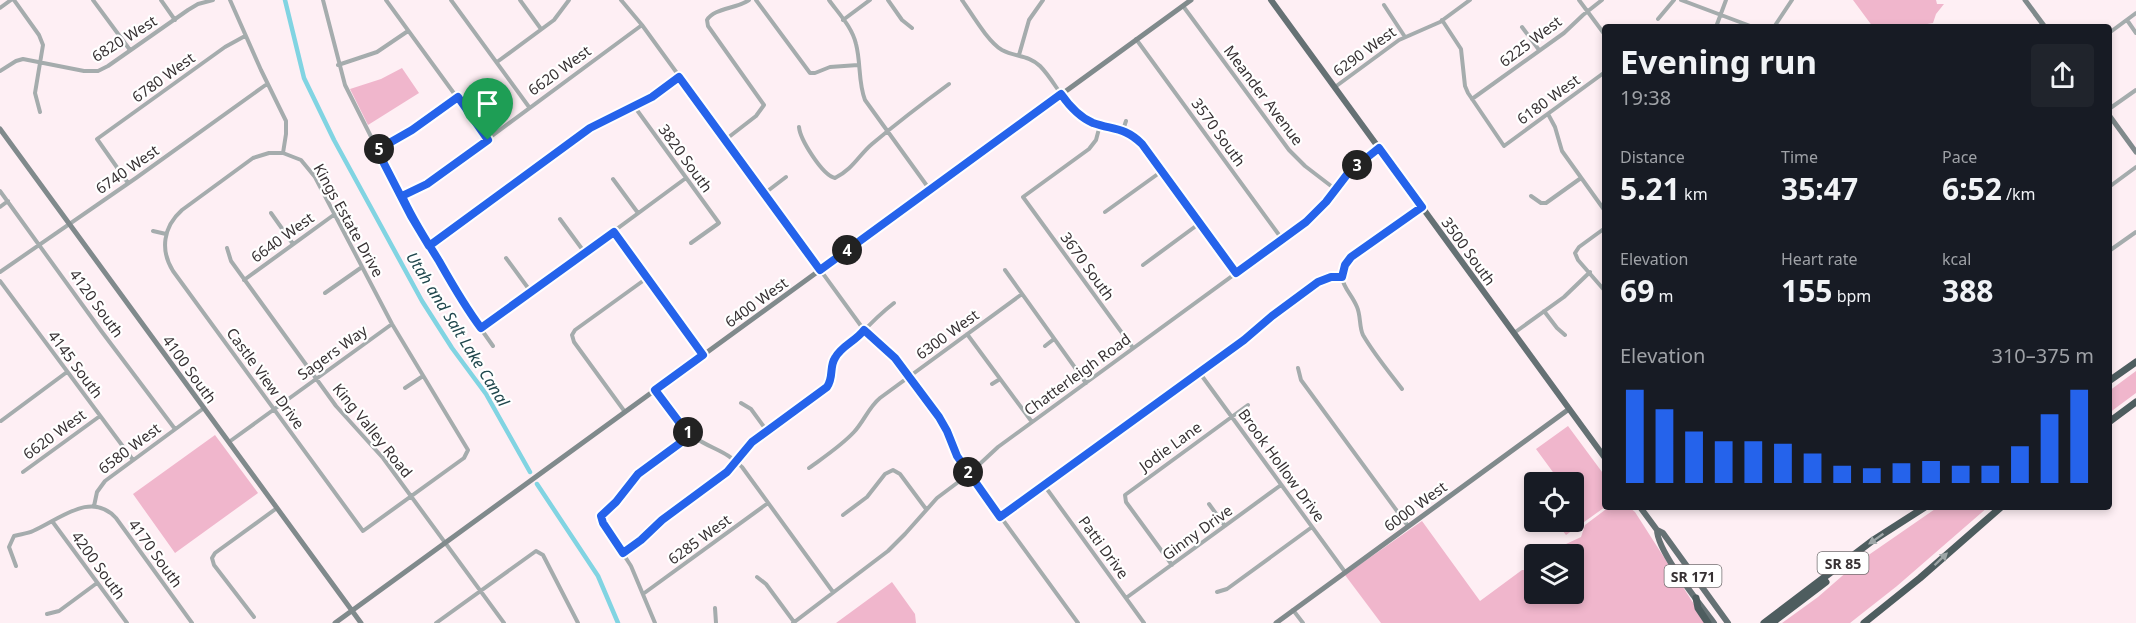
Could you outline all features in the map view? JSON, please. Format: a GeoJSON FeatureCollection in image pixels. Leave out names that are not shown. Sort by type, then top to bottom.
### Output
{"type":"FeatureCollection","features":[{"type":"Feature","properties":{"kind":"highway"},"geometry":{"type":"LineString","coordinates":[[2112,379],[2136,362]]}},
{"type":"Feature","properties":{"kind":"highway"},"geometry":{"type":"LineString","coordinates":[[2112,420],[2136,402]]}},
{"type":"Feature","properties":{"kind":"highway","name":"SR 85"},"geometry":{"type":"LineString","coordinates":[[1764,623],[1851,557],[1921,510]]}},
{"type":"Feature","properties":{"kind":"highway"},"geometry":{"type":"LineString","coordinates":[[1864,623],[1920,578],[1998,510]]}},
{"type":"Feature","properties":{"kind":"highway"},"geometry":{"type":"LineString","coordinates":[[1758,623],[1827,571],[1851,557]]}},
{"type":"Feature","properties":{"kind":"highway"},"geometry":{"type":"LineString","coordinates":[[1772,623],[1818,589],[1832,572]]}},
{"type":"Feature","properties":{"kind":"highway"},"geometry":{"type":"LineString","coordinates":[[1696,598],[1698,608],[1708,623]]}},
{"type":"Feature","properties":{"kind":"main road","name":"3500 South"},"geometry":{"type":"LineString","coordinates":[[1271,0],[1602,454]]}},
{"type":"Feature","properties":{"kind":"main road","name":"SR 171"},"geometry":{"type":"LineString","coordinates":[[1642,510],[1657,530],[1663,533],[1728,623]]}},
{"type":"Feature","properties":{"kind":"main road","name":"SR 171"},"geometry":{"type":"LineString","coordinates":[[1657,530],[1657,538],[1714,623]]}},
{"type":"Feature","properties":{"kind":"street"},"geometry":{"type":"LineString","coordinates":[[0,8],[12,0],[42,40],[44,47],[35,93],[40,112]]}},
{"type":"Feature","properties":{"kind":"street"},"geometry":{"type":"LineString","coordinates":[[93,0],[130,50]]}},
{"type":"Feature","properties":{"kind":"street"},"geometry":{"type":"LineString","coordinates":[[161,0],[175,20]]}},
{"type":"Feature","properties":{"kind":"street","name":"6820 West"},"geometry":{"type":"LineString","coordinates":[[0,71],[16,61],[31,59],[92,72],[102,69],[198,4],[213,0]]}},
{"type":"Feature","properties":{"kind":"street"},"geometry":{"type":"LineString","coordinates":[[153,231],[166,234],[178,213],[250,161],[265,154],[283,153],[286,121],[230,0]]}},
{"type":"Feature","properties":{"kind":"street"},"geometry":{"type":"LineString","coordinates":[[322,0],[343,81],[377,150],[429,246],[493,346]]}},
{"type":"Feature","properties":{"kind":"street"},"geometry":{"type":"LineString","coordinates":[[386,0],[488,140]]}},
{"type":"Feature","properties":{"kind":"street"},"geometry":{"type":"LineString","coordinates":[[451,0],[529,107]]}},
{"type":"Feature","properties":{"kind":"street"},"geometry":{"type":"LineString","coordinates":[[520,0],[541,30]]}},
{"type":"Feature","properties":{"kind":"street"},"geometry":{"type":"LineString","coordinates":[[497,62],[554,20],[569,0]]}},
{"type":"Feature","properties":{"kind":"street"},"geometry":{"type":"LineString","coordinates":[[621,0],[642,25],[864,330],[892,354],[909,376],[945,426],[954,452],[969,474],[1078,623]]}},
{"type":"Feature","properties":{"kind":"street"},"geometry":{"type":"LineString","coordinates":[[725,140],[752,120],[763,110],[764,105],[707,22],[707,18],[714,13],[740,6],[749,0]]}},
{"type":"Feature","properties":{"kind":"street"},"geometry":{"type":"LineString","coordinates":[[756,0],[810,73],[830,67],[858,65]]}},
{"type":"Feature","properties":{"kind":"street"},"geometry":{"type":"LineString","coordinates":[[829,0],[856,42],[860,84],[865,100],[930,190]]}},
{"type":"Feature","properties":{"kind":"street"},"geometry":{"type":"LineString","coordinates":[[843,20],[870,0]]}},
{"type":"Feature","properties":{"kind":"street"},"geometry":{"type":"LineString","coordinates":[[888,0],[902,20],[912,28]]}},
{"type":"Feature","properties":{"kind":"street"},"geometry":{"type":"LineString","coordinates":[[963,0],[997,46],[1007,52],[1029,58],[1040,66],[1080,116],[1100,125],[1123,130],[1142,144],[1236,273]]}},
{"type":"Feature","properties":{"kind":"street"},"geometry":{"type":"LineString","coordinates":[[1019,55],[1033,13],[1043,0]]}},
{"type":"Feature","properties":{"kind":"street","name":"6400 West"},"geometry":{"type":"LineString","coordinates":[[335,623],[1191,0]]}},
{"type":"Feature","properties":{"kind":"street","name":"6290 West"},"geometry":{"type":"LineString","coordinates":[[1335,87],[1405,37],[1442,20],[1470,0]]}},
{"type":"Feature","properties":{"kind":"street"},"geometry":{"type":"LineString","coordinates":[[1579,0],[1602,31]]}},
{"type":"Feature","properties":{"kind":"street","name":"6225 West"},"geometry":{"type":"LineString","coordinates":[[1471,99],[1564,33],[1602,0]]}},
{"type":"Feature","properties":{"kind":"street"},"geometry":{"type":"LineString","coordinates":[[1658,19],[1674,0]]}},
{"type":"Feature","properties":{"kind":"street"},"geometry":{"type":"LineString","coordinates":[[1681,0],[1745,24]]}},
{"type":"Feature","properties":{"kind":"street"},"geometry":{"type":"LineString","coordinates":[[1717,24],[1726,0]]}},
{"type":"Feature","properties":{"kind":"street"},"geometry":{"type":"LineString","coordinates":[[1776,24],[1792,0]]}},
{"type":"Feature","properties":{"kind":"street"},"geometry":{"type":"LineString","coordinates":[[2025,0],[2043,24]]}},
{"type":"Feature","properties":{"kind":"street"},"geometry":{"type":"LineString","coordinates":[[1384,5],[1405,37]]}},
{"type":"Feature","properties":{"kind":"street","name":"Meander Avenue"},"geometry":{"type":"LineString","coordinates":[[1183,6],[1289,150],[1310,171],[1335,189]]}},
{"type":"Feature","properties":{"kind":"street"},"geometry":{"type":"LineString","coordinates":[[2112,31],[2136,13]]}},
{"type":"Feature","properties":{"kind":"street"},"geometry":{"type":"LineString","coordinates":[[1442,20],[1461,49],[1465,86],[1471,99]]}},
{"type":"Feature","properties":{"kind":"street"},"geometry":{"type":"LineString","coordinates":[[2127,20],[2136,33]]}},
{"type":"Feature","properties":{"kind":"street","name":"6620 West"},"geometry":{"type":"LineString","coordinates":[[402,196],[427,184],[642,25]]}},
{"type":"Feature","properties":{"kind":"street"},"geometry":{"type":"LineString","coordinates":[[1522,27],[1539,50]]}},
{"type":"Feature","properties":{"kind":"street"},"geometry":{"type":"LineString","coordinates":[[338,65],[377,52],[408,31]]}},
{"type":"Feature","properties":{"kind":"street","name":"6780 West"},"geometry":{"type":"LineString","coordinates":[[128,183],[97,139],[225,47],[245,36]]}},
{"type":"Feature","properties":{"kind":"street","name":"3570 South"},"geometry":{"type":"LineString","coordinates":[[1137,39],[1282,239]]}},
{"type":"Feature","properties":{"kind":"street","name":"6180 West"},"geometry":{"type":"LineString","coordinates":[[1471,99],[1504,146],[1602,74]]}},
{"type":"Feature","properties":{"kind":"street"},"geometry":{"type":"LineString","coordinates":[[429,246],[590,128],[652,97],[679,77]]}},
{"type":"Feature","properties":{"kind":"street","name":"6740 West"},"geometry":{"type":"LineString","coordinates":[[0,272],[267,84]]}},
{"type":"Feature","properties":{"kind":"street"},"geometry":{"type":"LineString","coordinates":[[799,127],[802,139],[827,174],[833,177],[838,176],[859,160],[869,147],[887,132],[950,84]]}},
{"type":"Feature","properties":{"kind":"street"},"geometry":{"type":"LineString","coordinates":[[2112,107],[2136,90]]}},
{"type":"Feature","properties":{"kind":"street"},"geometry":{"type":"LineString","coordinates":[[377,150],[412,130],[458,97]]}},
{"type":"Feature","properties":{"kind":"street","name":"3820 South"},"geometry":{"type":"LineString","coordinates":[[634,106],[719,223],[691,243]]}},
{"type":"Feature","properties":{"kind":"street"},"geometry":{"type":"LineString","coordinates":[[1548,114],[1560,149],[1602,207]]}},
{"type":"Feature","properties":{"kind":"street"},"geometry":{"type":"LineString","coordinates":[[2112,119],[2136,152]]}},
{"type":"Feature","properties":{"kind":"street"},"geometry":{"type":"LineString","coordinates":[[1123,130],[1126,121]]}},
{"type":"Feature","properties":{"kind":"street","name":"3670 South"},"geometry":{"type":"LineString","coordinates":[[1100,125],[1096,140],[1089,149],[1023,197],[1133,348]]}},
{"type":"Feature","properties":{"kind":"street","name":"4100 South"},"geometry":{"type":"LineString","coordinates":[[0,129],[361,623]]}},
{"type":"Feature","properties":{"kind":"street","name":"Chatterleigh Road"},"geometry":{"type":"LineString","coordinates":[[793,622],[888,551],[940,495],[969,474],[994,450],[1315,213],[1355,167],[1379,148]]}},
{"type":"Feature","properties":{"kind":"street","name":"Kings Estate Drive"},"geometry":{"type":"LineString","coordinates":[[283,153],[301,160],[309,168],[392,324],[466,446],[468,452],[464,458],[411,496]]}},
{"type":"Feature","properties":{"kind":"street"},"geometry":{"type":"LineString","coordinates":[[2112,185],[2136,167]]}},
{"type":"Feature","properties":{"kind":"street"},"geometry":{"type":"LineString","coordinates":[[1105,212],[1162,171]]}},
{"type":"Feature","properties":{"kind":"street"},"geometry":{"type":"LineString","coordinates":[[764,193],[786,177]]}},
{"type":"Feature","properties":{"kind":"street"},"geometry":{"type":"LineString","coordinates":[[481,328],[686,178]]}},
{"type":"Feature","properties":{"kind":"street"},"geometry":{"type":"LineString","coordinates":[[1531,196],[1546,203],[1581,178]]}},
{"type":"Feature","properties":{"kind":"street"},"geometry":{"type":"LineString","coordinates":[[614,179],[638,213]]}},
{"type":"Feature","properties":{"kind":"street","name":"4120 South"},"geometry":{"type":"LineString","coordinates":[[0,191],[175,429]]}},
{"type":"Feature","properties":{"kind":"street"},"geometry":{"type":"LineString","coordinates":[[0,207],[8,201]]}},
{"type":"Feature","properties":{"kind":"street"},"geometry":{"type":"LineString","coordinates":[[1402,389],[1363,335],[1359,311],[1344,288],[1342,277],[1345,265],[1351,257],[1422,207]]}},
{"type":"Feature","properties":{"kind":"street"},"geometry":{"type":"LineString","coordinates":[[271,213],[293,244]]}},
{"type":"Feature","properties":{"kind":"street","name":"6640 West"},"geometry":{"type":"LineString","coordinates":[[244,280],[335,214]]}},
{"type":"Feature","properties":{"kind":"street"},"geometry":{"type":"LineString","coordinates":[[560,219],[585,253]]}},
{"type":"Feature","properties":{"kind":"street"},"geometry":{"type":"LineString","coordinates":[[1143,265],[1200,223]]}},
{"type":"Feature","properties":{"kind":"street"},"geometry":{"type":"LineString","coordinates":[[1602,230],[1579,247],[1575,253],[1578,260],[1602,287]]}},
{"type":"Feature","properties":{"kind":"street"},"geometry":{"type":"LineString","coordinates":[[614,232],[703,355]]}},
{"type":"Feature","properties":{"kind":"street"},"geometry":{"type":"LineString","coordinates":[[2112,249],[2136,232]]}},
{"type":"Feature","properties":{"kind":"street","name":"Castle View Drive"},"geometry":{"type":"LineString","coordinates":[[166,234],[165,249],[171,267],[363,531],[411,496]]}},
{"type":"Feature","properties":{"kind":"street","name":"King Valley Road"},"geometry":{"type":"LineString","coordinates":[[227,248],[230,259],[244,280],[316,379],[344,415],[378,451],[504,623]]}},
{"type":"Feature","properties":{"kind":"street"},"geometry":{"type":"LineString","coordinates":[[506,258],[531,292]]}},
{"type":"Feature","properties":{"kind":"street"},"geometry":{"type":"LineString","coordinates":[[325,293],[362,267]]}},
{"type":"Feature","properties":{"kind":"street"},"geometry":{"type":"LineString","coordinates":[[1005,270],[1086,383]]}},
{"type":"Feature","properties":{"kind":"street"},"geometry":{"type":"LineString","coordinates":[[1514,333],[1567,294],[1590,272]]}},
{"type":"Feature","properties":{"kind":"street"},"geometry":{"type":"LineString","coordinates":[[1000,517],[1318,282],[1331,277],[1342,277]]}},
{"type":"Feature","properties":{"kind":"street"},"geometry":{"type":"LineString","coordinates":[[624,412],[574,342],[572,335],[575,330],[647,278]]}},
{"type":"Feature","properties":{"kind":"street","name":"4145 South"},"geometry":{"type":"LineString","coordinates":[[0,281],[133,460]]}},
{"type":"Feature","properties":{"kind":"street","name":"6300 West"},"geometry":{"type":"LineString","coordinates":[[809,468],[848,439],[873,404],[1022,294]]}},
{"type":"Feature","properties":{"kind":"street"},"geometry":{"type":"LineString","coordinates":[[623,553],[662,520],[727,472],[750,444],[827,387],[832,378],[832,363],[836,356],[894,303]]}},
{"type":"Feature","properties":{"kind":"street"},"geometry":{"type":"LineString","coordinates":[[1544,311],[1565,335]]}},
{"type":"Feature","properties":{"kind":"street","name":"Sagers Way"},"geometry":{"type":"LineString","coordinates":[[229,442],[392,324]]}},
{"type":"Feature","properties":{"kind":"street"},"geometry":{"type":"LineString","coordinates":[[968,334],[1032,422]]}},
{"type":"Feature","properties":{"kind":"street"},"geometry":{"type":"LineString","coordinates":[[1045,346],[1054,339]]}},
{"type":"Feature","properties":{"kind":"street"},"geometry":{"type":"LineString","coordinates":[[1298,368],[1301,380],[1408,526]]}},
{"type":"Feature","properties":{"kind":"street"},"geometry":{"type":"LineString","coordinates":[[1,420],[67,372]]}},
{"type":"Feature","properties":{"kind":"street","name":"Brook Hollow Drive"},"geometry":{"type":"LineString","coordinates":[[1199,372],[1345,572]]}},
{"type":"Feature","properties":{"kind":"street"},"geometry":{"type":"LineString","coordinates":[[405,388],[423,376]]}},
{"type":"Feature","properties":{"kind":"street"},"geometry":{"type":"LineString","coordinates":[[992,384],[1000,379]]}},
{"type":"Feature","properties":{"kind":"street"},"geometry":{"type":"LineString","coordinates":[[655,390],[691,435],[723,451],[736,461],[833,592]]}},
{"type":"Feature","properties":{"kind":"street"},"geometry":{"type":"LineString","coordinates":[[741,403],[751,409],[767,431]]}},
{"type":"Feature","properties":{"kind":"street","name":"Jodie Lane"},"geometry":{"type":"LineString","coordinates":[[1172,565],[1126,502],[1125,497],[1128,492],[1248,405]]}},
{"type":"Feature","properties":{"kind":"street","name":"6580 West"},"geometry":{"type":"LineString","coordinates":[[94,506],[97,492],[103,483],[204,408]]}},
{"type":"Feature","properties":{"kind":"street","name":"6000 West"},"geometry":{"type":"LineString","coordinates":[[1276,623],[1569,409]]}},
{"type":"Feature","properties":{"kind":"street","name":"6620 West"},"geometry":{"type":"LineString","coordinates":[[23,472],[100,416]]}},
{"type":"Feature","properties":{"kind":"street"},"geometry":{"type":"LineString","coordinates":[[655,623],[644,594],[623,553],[600,518],[635,477],[691,435]]}},
{"type":"Feature","properties":{"kind":"street"},"geometry":{"type":"LineString","coordinates":[[843,515],[867,498],[885,474],[893,470],[900,474],[926,509]]}},
{"type":"Feature","properties":{"kind":"street","name":"Patti Drive"},"geometry":{"type":"LineString","coordinates":[[1044,485],[1144,623]]}},
{"type":"Feature","properties":{"kind":"street","name":"Ginny Drive"},"geometry":{"type":"LineString","coordinates":[[1126,598],[1281,485]]}},
{"type":"Feature","properties":{"kind":"street","name":"6285 West"},"geometry":{"type":"LineString","coordinates":[[644,594],[768,503]]}},
{"type":"Feature","properties":{"kind":"street"},"geometry":{"type":"LineString","coordinates":[[1209,504],[1225,526]]}},
{"type":"Feature","properties":{"kind":"street"},"geometry":{"type":"LineString","coordinates":[[16,566],[9,547],[12,537],[30,532],[82,507],[94,506]]}},
{"type":"Feature","properties":{"kind":"street","name":"4170 South"},"geometry":{"type":"LineString","coordinates":[[94,506],[107,510],[113,515],[192,623]]}},
{"type":"Feature","properties":{"kind":"street"},"geometry":{"type":"LineString","coordinates":[[254,617],[214,565],[212,558],[214,554],[277,507]]}},
{"type":"Feature","properties":{"kind":"street","name":"4200 South"},"geometry":{"type":"LineString","coordinates":[[52,521],[127,623]]}},
{"type":"Feature","properties":{"kind":"street"},"geometry":{"type":"LineString","coordinates":[[1216,592],[1227,589],[1312,527]]}},
{"type":"Feature","properties":{"kind":"street"},"geometry":{"type":"LineString","coordinates":[[436,623],[531,553],[537,551],[543,555],[578,623]]}},
{"type":"Feature","properties":{"kind":"street"},"geometry":{"type":"LineString","coordinates":[[757,577],[765,583],[793,622]]}},
{"type":"Feature","properties":{"kind":"street"},"geometry":{"type":"LineString","coordinates":[[47,615],[59,611],[98,583]]}},
{"type":"Feature","properties":{"kind":"street"},"geometry":{"type":"LineString","coordinates":[[715,608],[716,623]]}},
{"type":"Feature","properties":{"kind":"street"},"geometry":{"type":"LineString","coordinates":[[1293,610],[1303,623]]}},
{"type":"Feature","properties":{"kind":"shaded area"},"geometry":{"type":"Polygon","coordinates":[[[1853,0],[1936,0],[1937,4],[1944,4],[1936,14],[1933,23],[1871,24],[1853,0]]]}},
{"type":"Feature","properties":{"kind":"shaded area"},"geometry":{"type":"Polygon","coordinates":[[[402,68],[419,93],[368,125],[350,89],[381,79],[402,68]]]}},
{"type":"Feature","properties":{"kind":"shaded area"},"geometry":{"type":"Polygon","coordinates":[[[2136,371],[2136,393],[2112,411],[2112,389],[2136,371]]]}},
{"type":"Feature","properties":{"kind":"shaded area"},"geometry":{"type":"Polygon","coordinates":[[[1568,426],[1602,472],[1602,509],[1584,522],[1584,472],[1553,472],[1536,449],[1568,426]]]}},
{"type":"Feature","properties":{"kind":"shaded area"},"geometry":{"type":"Polygon","coordinates":[[[215,435],[258,493],[175,553],[133,494],[215,435]]]}},
{"type":"Feature","properties":{"kind":"shaded area"},"geometry":{"type":"Polygon","coordinates":[[[1605,510],[1633,510],[1706,623],[1381,623],[1345,575],[1422,521],[1480,601],[1524,570],[1524,604],[1584,604],[1584,544],[1566,544],[1581,537],[1584,528],[1605,510]]]}},
{"type":"Feature","properties":{"kind":"shaded area"},"geometry":{"type":"Polygon","coordinates":[[[1934,510],[1985,510],[1897,586],[1850,623],[1782,623],[1818,597],[1857,563],[1934,510]]]}},
{"type":"Feature","properties":{"kind":"shaded area"},"geometry":{"type":"Polygon","coordinates":[[[892,582],[915,614],[916,623],[836,623],[892,582]]]}},
{"type":"Feature","properties":{"kind":"waterway","name":"Utah and Salt Lake Canal"},"geometry":{"type":"LineString","coordinates":[[285,0],[304,78],[334,140],[422,301],[452,348],[486,394],[530,472]]}},
{"type":"Feature","properties":{"kind":"waterway","name":"Utah and Salt Lake Canal"},"geometry":{"type":"LineString","coordinates":[[537,484],[598,576],[618,623]]}},
{"type":"Feature","properties":{"kind":"route"},"geometry":{"type":"LineString","coordinates":[[488,140],[427,184],[402,196],[411,216],[429,246],[469,312],[481,328],[614,232],[703,355],[655,390],[691,435],[638,474],[600,518],[623,553],[662,520],[734,466],[745,448],[752,442],[827,387],[832,378],[832,363],[836,356],[864,330],[895,358],[939,417],[957,456],[1000,517],[1244,340],[1318,282],[1331,277],[1342,277],[1345,265],[1351,257],[1422,207],[1379,148],[1349,172],[1326,202],[1306,222],[1236,273],[1142,144],[1126,131],[1096,124],[1084,118],[1073,110],[1061,94],[820,270],[679,77],[652,97],[590,128],[429,246],[416,224],[411,216],[377,150],[412,130],[458,97],[488,140]]}}]}
